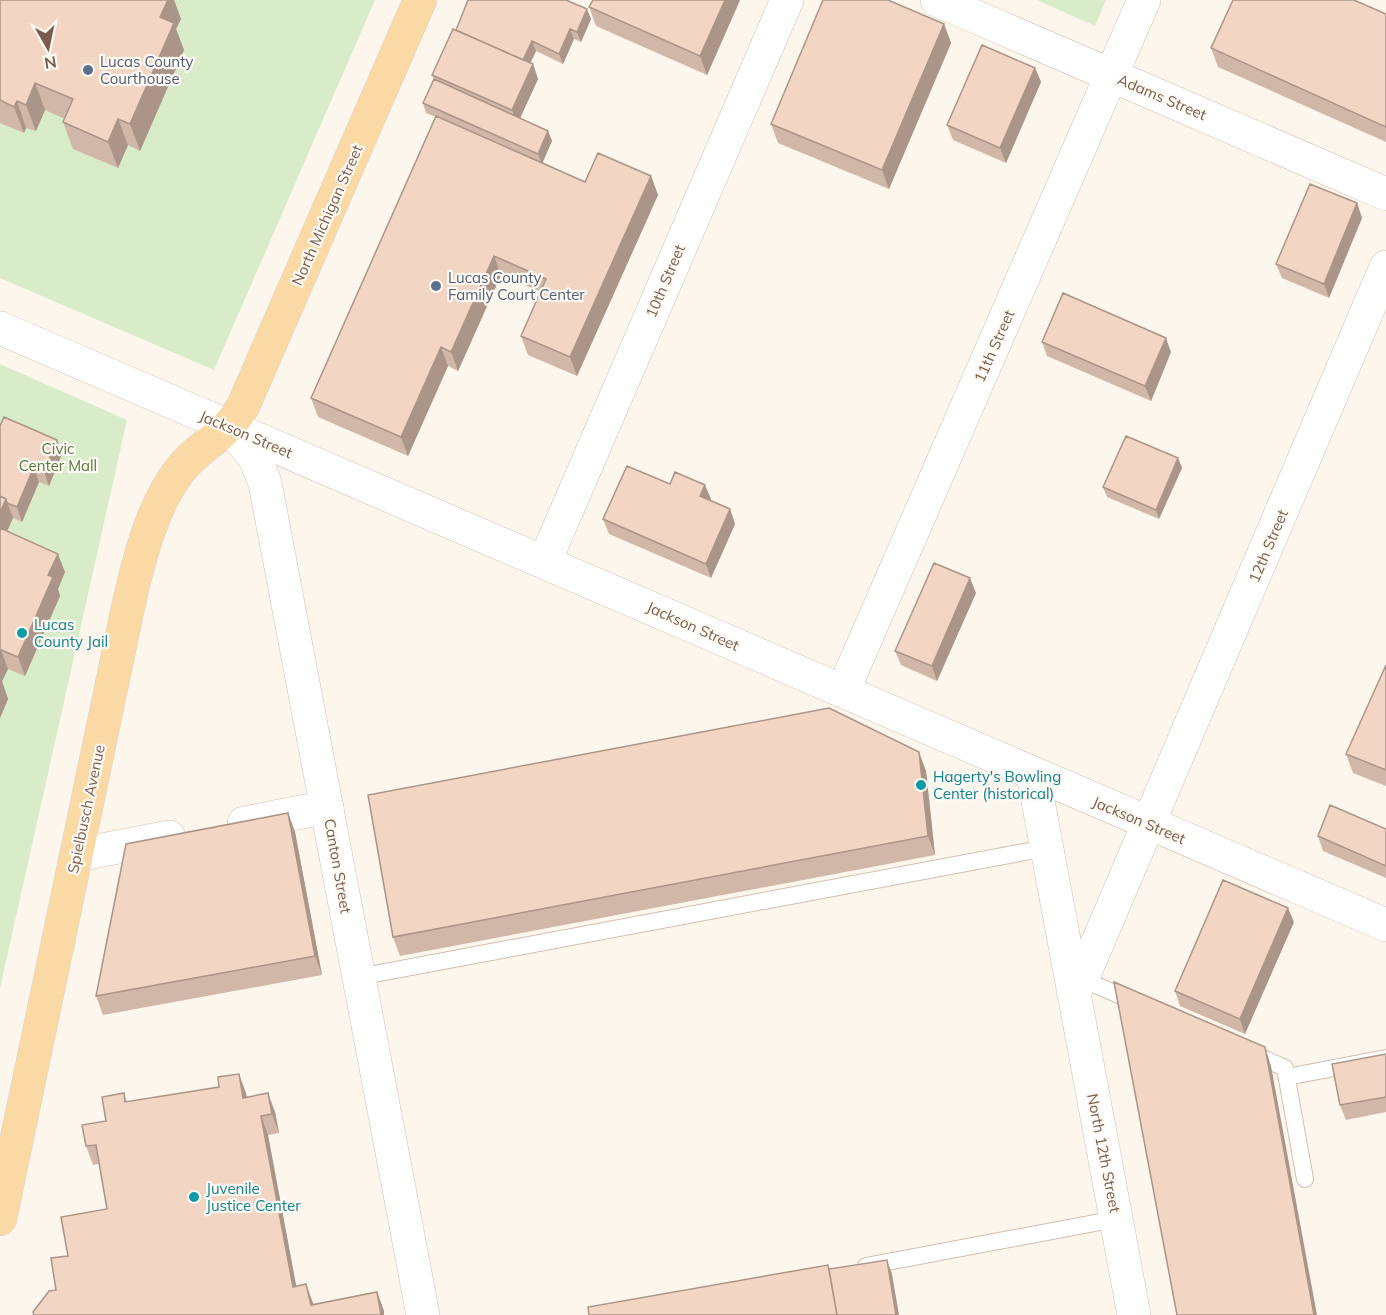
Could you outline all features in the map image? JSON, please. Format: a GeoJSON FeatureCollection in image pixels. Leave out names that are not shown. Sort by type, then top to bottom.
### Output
{"type":"FeatureCollection","features":[{"type":"Feature","properties":{"kind":"main road","name":"North Michigan Street"},"geometry":{"type":"LineString","coordinates":[[230,427],[252,386],[420,0]]}},
{"type":"Feature","properties":{"kind":"main road","name":"Spielbusch Avenue"},"geometry":{"type":"LineString","coordinates":[[0,1218],[132,591],[153,519],[180,469],[230,427]]}},
{"type":"Feature","properties":{"kind":"street","name":"10th Street"},"geometry":{"type":"LineString","coordinates":[[545,561],[787,0]]}},
{"type":"Feature","properties":{"kind":"street","name":"Adams Street"},"geometry":{"type":"LineString","coordinates":[[938,0],[1386,194]]}},
{"type":"Feature","properties":{"kind":"street","name":"11th Street"},"geometry":{"type":"LineString","coordinates":[[843,691],[1144,0]]}},
{"type":"Feature","properties":{"kind":"street","name":"12th Street"},"geometry":{"type":"LineString","coordinates":[[1148,824],[1386,267]]}},
{"type":"Feature","properties":{"kind":"street","name":"Jackson Street"},"geometry":{"type":"LineString","coordinates":[[0,327],[1386,925]]}},
{"type":"Feature","properties":{"kind":"street","name":"Canton Street"},"geometry":{"type":"LineString","coordinates":[[230,427],[255,458],[264,483],[423,1315]]}},
{"type":"Feature","properties":{"kind":"street","name":"North 12th Street"},"geometry":{"type":"LineString","coordinates":[[1033,774],[1046,848],[1077,986],[1134,1315]]}},
{"type":"Feature","properties":{"kind":"street"},"geometry":{"type":"LineString","coordinates":[[77,855],[327,807]]}},
{"type":"Feature","properties":{"kind":"street"},"geometry":{"type":"LineString","coordinates":[[1077,986],[1148,824]]}},
{"type":"Feature","properties":{"kind":"lane"},"geometry":{"type":"LineString","coordinates":[[358,977],[1046,848]]}},
{"type":"Feature","properties":{"kind":"lane"},"geometry":{"type":"LineString","coordinates":[[1077,986],[1157,1012]]}},
{"type":"Feature","properties":{"kind":"lane"},"geometry":{"type":"LineString","coordinates":[[1232,1044],[1285,1068],[1305,1179]]}},
{"type":"Feature","properties":{"kind":"lane"},"geometry":{"type":"LineString","coordinates":[[1287,1077],[1386,1059]]}},
{"type":"Feature","properties":{"kind":"lane"},"geometry":{"type":"LineString","coordinates":[[849,1269],[1116,1219]]}},
{"type":"Feature","properties":{"kind":"green space"},"geometry":{"type":"Polygon","coordinates":[[[0,0],[375,0],[214,370],[0,278],[0,0]]]}},
{"type":"Feature","properties":{"kind":"green space"},"geometry":{"type":"Polygon","coordinates":[[[1037,0],[1106,0],[1095,26],[1037,0]]]}},
{"type":"Feature","properties":{"kind":"green space","name":"Civic Center Mall"},"geometry":{"type":"Polygon","coordinates":[[[0,364],[127,420],[0,988],[0,364]]]}},
{"type":"Feature","properties":{"kind":"building","name":"Lucas County Courthouse"},"geometry":{"type":"Polygon","coordinates":[[[0,0],[168,0],[160,17],[174,23],[130,124],[118,119],[108,142],[63,122],[73,99],[35,83],[26,105],[17,101],[14,107],[0,100],[0,0]]]}},
{"type":"Feature","properties":{"kind":"building"},"geometry":{"type":"Polygon","coordinates":[[[468,0],[566,0],[587,9],[577,32],[570,29],[559,54],[532,41],[523,60],[456,30],[468,0]]]}},
{"type":"Feature","properties":{"kind":"building"},"geometry":{"type":"Polygon","coordinates":[[[593,0],[725,0],[700,56],[589,7],[593,0]]]}},
{"type":"Feature","properties":{"kind":"building"},"geometry":{"type":"Polygon","coordinates":[[[823,0],[888,0],[944,24],[882,170],[771,124],[823,0]]]}},
{"type":"Feature","properties":{"kind":"building"},"geometry":{"type":"Polygon","coordinates":[[[1233,0],[1354,0],[1386,14],[1386,127],[1211,48],[1233,0]]]}},
{"type":"Feature","properties":{"kind":"building"},"geometry":{"type":"Polygon","coordinates":[[[453,29],[533,64],[512,110],[432,75],[453,29]]]}},
{"type":"Feature","properties":{"kind":"building"},"geometry":{"type":"Polygon","coordinates":[[[982,45],[1035,68],[1000,148],[947,125],[982,45]]]}},
{"type":"Feature","properties":{"kind":"building"},"geometry":{"type":"Polygon","coordinates":[[[434,79],[548,131],[538,154],[423,103],[434,79]]]}},
{"type":"Feature","properties":{"kind":"building","name":"Lucas County Family Court Center"},"geometry":{"type":"Polygon","coordinates":[[[436,116],[585,182],[598,153],[651,176],[570,357],[521,336],[546,279],[494,256],[451,352],[441,347],[401,437],[311,398],[436,116]]]}},
{"type":"Feature","properties":{"kind":"building"},"geometry":{"type":"Polygon","coordinates":[[[1310,184],[1357,203],[1324,284],[1276,264],[1310,184]]]}},
{"type":"Feature","properties":{"kind":"building"},"geometry":{"type":"Polygon","coordinates":[[[1063,293],[1166,338],[1145,386],[1042,342],[1063,293]]]}},
{"type":"Feature","properties":{"kind":"building"},"geometry":{"type":"Polygon","coordinates":[[[4,417],[57,440],[44,471],[34,467],[17,507],[7,503],[6,499],[0,496],[0,426],[4,417]]]}},
{"type":"Feature","properties":{"kind":"building"},"geometry":{"type":"Polygon","coordinates":[[[1126,436],[1178,458],[1156,510],[1103,487],[1126,436]]]}},
{"type":"Feature","properties":{"kind":"building"},"geometry":{"type":"Polygon","coordinates":[[[627,466],[670,484],[675,472],[705,485],[700,496],[730,509],[706,564],[603,519],[627,466]]]}},
{"type":"Feature","properties":{"kind":"building"},"geometry":{"type":"Polygon","coordinates":[[[0,496],[6,499],[0,513],[0,496]]]}},
{"type":"Feature","properties":{"kind":"building","name":"Lucas County Jail"},"geometry":{"type":"Polygon","coordinates":[[[0,528],[58,554],[48,575],[53,577],[18,657],[1,650],[0,652],[0,528]]]}},
{"type":"Feature","properties":{"kind":"building"},"geometry":{"type":"Polygon","coordinates":[[[934,563],[970,578],[932,666],[895,651],[934,563]]]}},
{"type":"Feature","properties":{"kind":"building"},"geometry":{"type":"Polygon","coordinates":[[[1386,665],[1386,770],[1346,754],[1386,665]]]}},
{"type":"Feature","properties":{"kind":"building"},"geometry":{"type":"Polygon","coordinates":[[[829,708],[919,752],[928,836],[393,937],[368,795],[829,708]]]}},
{"type":"Feature","properties":{"kind":"building"},"geometry":{"type":"Polygon","coordinates":[[[1330,805],[1386,829],[1386,866],[1318,836],[1330,805]]]}},
{"type":"Feature","properties":{"kind":"building"},"geometry":{"type":"Polygon","coordinates":[[[288,813],[315,956],[96,996],[126,844],[288,813]]]}},
{"type":"Feature","properties":{"kind":"building"},"geometry":{"type":"Polygon","coordinates":[[[1223,880],[1288,908],[1240,1019],[1175,991],[1223,880]]]}},
{"type":"Feature","properties":{"kind":"building"},"geometry":{"type":"Polygon","coordinates":[[[1114,982],[1265,1047],[1314,1315],[1177,1315],[1114,982]]]}},
{"type":"Feature","properties":{"kind":"building"},"geometry":{"type":"Polygon","coordinates":[[[1386,1054],[1386,1097],[1340,1105],[1332,1064],[1386,1054]]]}},
{"type":"Feature","properties":{"kind":"building","name":"Juvenile Justice Center"},"geometry":{"type":"Polygon","coordinates":[[[239,1074],[243,1098],[268,1093],[272,1114],[261,1116],[293,1287],[306,1284],[311,1305],[377,1292],[381,1315],[34,1315],[33,1312],[49,1291],[56,1290],[51,1258],[68,1256],[61,1217],[107,1209],[96,1145],[86,1146],[82,1125],[106,1121],[102,1097],[124,1093],[125,1102],[219,1087],[218,1077],[239,1074]]]}},
{"type":"Feature","properties":{"kind":"building"},"geometry":{"type":"Polygon","coordinates":[[[887,1260],[896,1315],[837,1315],[829,1269],[887,1260]]]}},
{"type":"Feature","properties":{"kind":"building"},"geometry":{"type":"Polygon","coordinates":[[[828,1265],[837,1315],[589,1315],[588,1307],[828,1265]]]}},
{"type":"Feature","properties":{"kind":"place","name":"Lucas County Courthouse"},"geometry":{"type":"Point","coordinates":[88,70]}},
{"type":"Feature","properties":{"kind":"place","name":"Lucas County Family Court Center"},"geometry":{"type":"Point","coordinates":[436,286]}},
{"type":"Feature","properties":{"kind":"place","name":"Lucas County Jail"},"geometry":{"type":"Point","coordinates":[22,633]}},
{"type":"Feature","properties":{"kind":"place","name":"Hagerty's Bowling Center (historical)"},"geometry":{"type":"Point","coordinates":[921,785]}},
{"type":"Feature","properties":{"kind":"place","name":"Juvenile Justice Center"},"geometry":{"type":"Point","coordinates":[194,1197]}}]}
